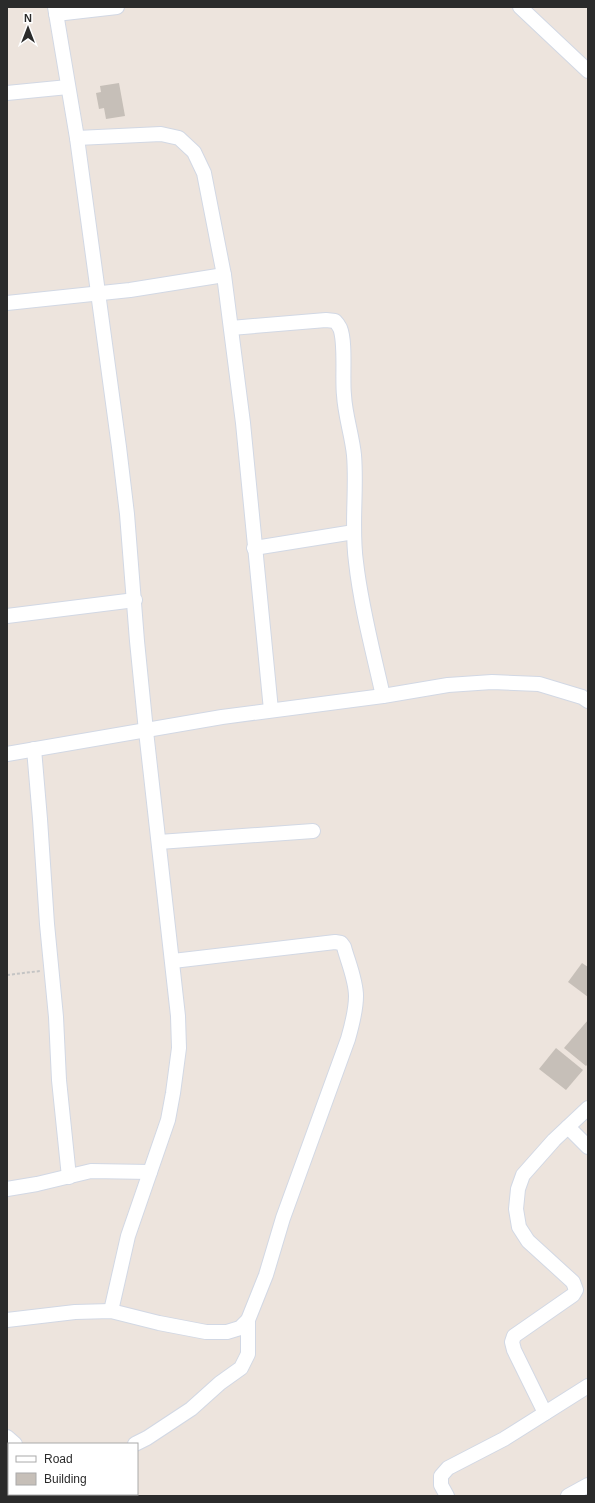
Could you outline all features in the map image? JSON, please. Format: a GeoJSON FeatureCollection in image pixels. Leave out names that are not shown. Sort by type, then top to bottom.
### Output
{"type":"FeatureCollection","features":[{"type":"Feature","properties":{"kind":"street"},"geometry":{"type":"LineString","coordinates":[[111,1311],[128,1236],[168,1120],[173,1093],[178,1048],[178,1016],[146,731],[125,499],[99,293],[77,138],[55,11],[117,7]]}},
{"type":"Feature","properties":{"kind":"street"},"geometry":{"type":"LineString","coordinates":[[520,7],[588,71]]}},
{"type":"Feature","properties":{"kind":"street"},"geometry":{"type":"LineString","coordinates":[[7,93],[68,87]]}},
{"type":"Feature","properties":{"kind":"street"},"geometry":{"type":"LineString","coordinates":[[77,138],[161,134],[179,138],[194,152],[204,173],[224,275],[243,423],[271,710]]}},
{"type":"Feature","properties":{"kind":"street"},"geometry":{"type":"LineString","coordinates":[[7,304],[99,293],[224,275]]}},
{"type":"Feature","properties":{"kind":"street"},"geometry":{"type":"LineString","coordinates":[[231,328],[326,320],[335,321],[340,328],[342,340],[344,395],[354,457],[354,532],[356,561],[383,696]]}},
{"type":"Feature","properties":{"kind":"street"},"geometry":{"type":"LineString","coordinates":[[254,548],[354,532]]}},
{"type":"Feature","properties":{"kind":"street"},"geometry":{"type":"LineString","coordinates":[[7,616],[135,600]]}},
{"type":"Feature","properties":{"kind":"street"},"geometry":{"type":"LineString","coordinates":[[7,754],[271,710],[383,696],[448,685],[492,682],[539,684],[582,697],[588,701]]}},
{"type":"Feature","properties":{"kind":"street"},"geometry":{"type":"LineString","coordinates":[[34,749],[47,924],[56,1017],[59,1080],[69,1177]]}},
{"type":"Feature","properties":{"kind":"street"},"geometry":{"type":"LineString","coordinates":[[159,842],[313,831]]}},
{"type":"Feature","properties":{"kind":"street"},"geometry":{"type":"LineString","coordinates":[[137,1443],[191,1409],[220,1383],[242,1368],[248,1354],[248,1320],[266,1275],[283,1218],[348,1039],[356,1003],[355,987],[344,947],[341,943],[335,942],[172,961]]}},
{"type":"Feature","properties":{"kind":"street"},"geometry":{"type":"LineString","coordinates":[[546,1413],[514,1350],[512,1342],[514,1336],[573,1295],[576,1290],[573,1282],[528,1241],[519,1227],[516,1209],[518,1189],[523,1175],[554,1140],[588,1108]]}},
{"type":"Feature","properties":{"kind":"street"},"geometry":{"type":"LineString","coordinates":[[568,1127],[588,1147]]}},
{"type":"Feature","properties":{"kind":"street"},"geometry":{"type":"LineString","coordinates":[[7,1189],[69,1177],[91,1171],[150,1172]]}},
{"type":"Feature","properties":{"kind":"street"},"geometry":{"type":"LineString","coordinates":[[7,1320],[75,1312],[111,1311],[159,1323],[206,1332],[227,1332],[240,1328],[248,1320]]}},
{"type":"Feature","properties":{"kind":"street"},"geometry":{"type":"LineString","coordinates":[[447,1496],[441,1485],[441,1476],[448,1468],[504,1439],[588,1386]]}},
{"type":"Feature","properties":{"kind":"street"},"geometry":{"type":"LineString","coordinates":[[568,1496],[588,1485]]}},
{"type":"Feature","properties":{"kind":"path"},"geometry":{"type":"LineString","coordinates":[[7,975],[52,970]]}},
{"type":"Feature","properties":{"kind":"building"},"geometry":{"type":"Polygon","coordinates":[[[119,83],[125,116],[106,119],[104,108],[99,109],[96,93],[101,92],[100,86],[119,83]]]}},
{"type":"Feature","properties":{"kind":"building"},"geometry":{"type":"Polygon","coordinates":[[[582,963],[588,967],[588,997],[568,982],[582,963]]]}},
{"type":"Feature","properties":{"kind":"building"},"geometry":{"type":"Polygon","coordinates":[[[588,1020],[588,1064],[586,1066],[564,1048],[588,1020]]]}},
{"type":"Feature","properties":{"kind":"building"},"geometry":{"type":"Polygon","coordinates":[[[556,1048],[583,1070],[566,1090],[539,1069],[556,1048]]]}}]}
